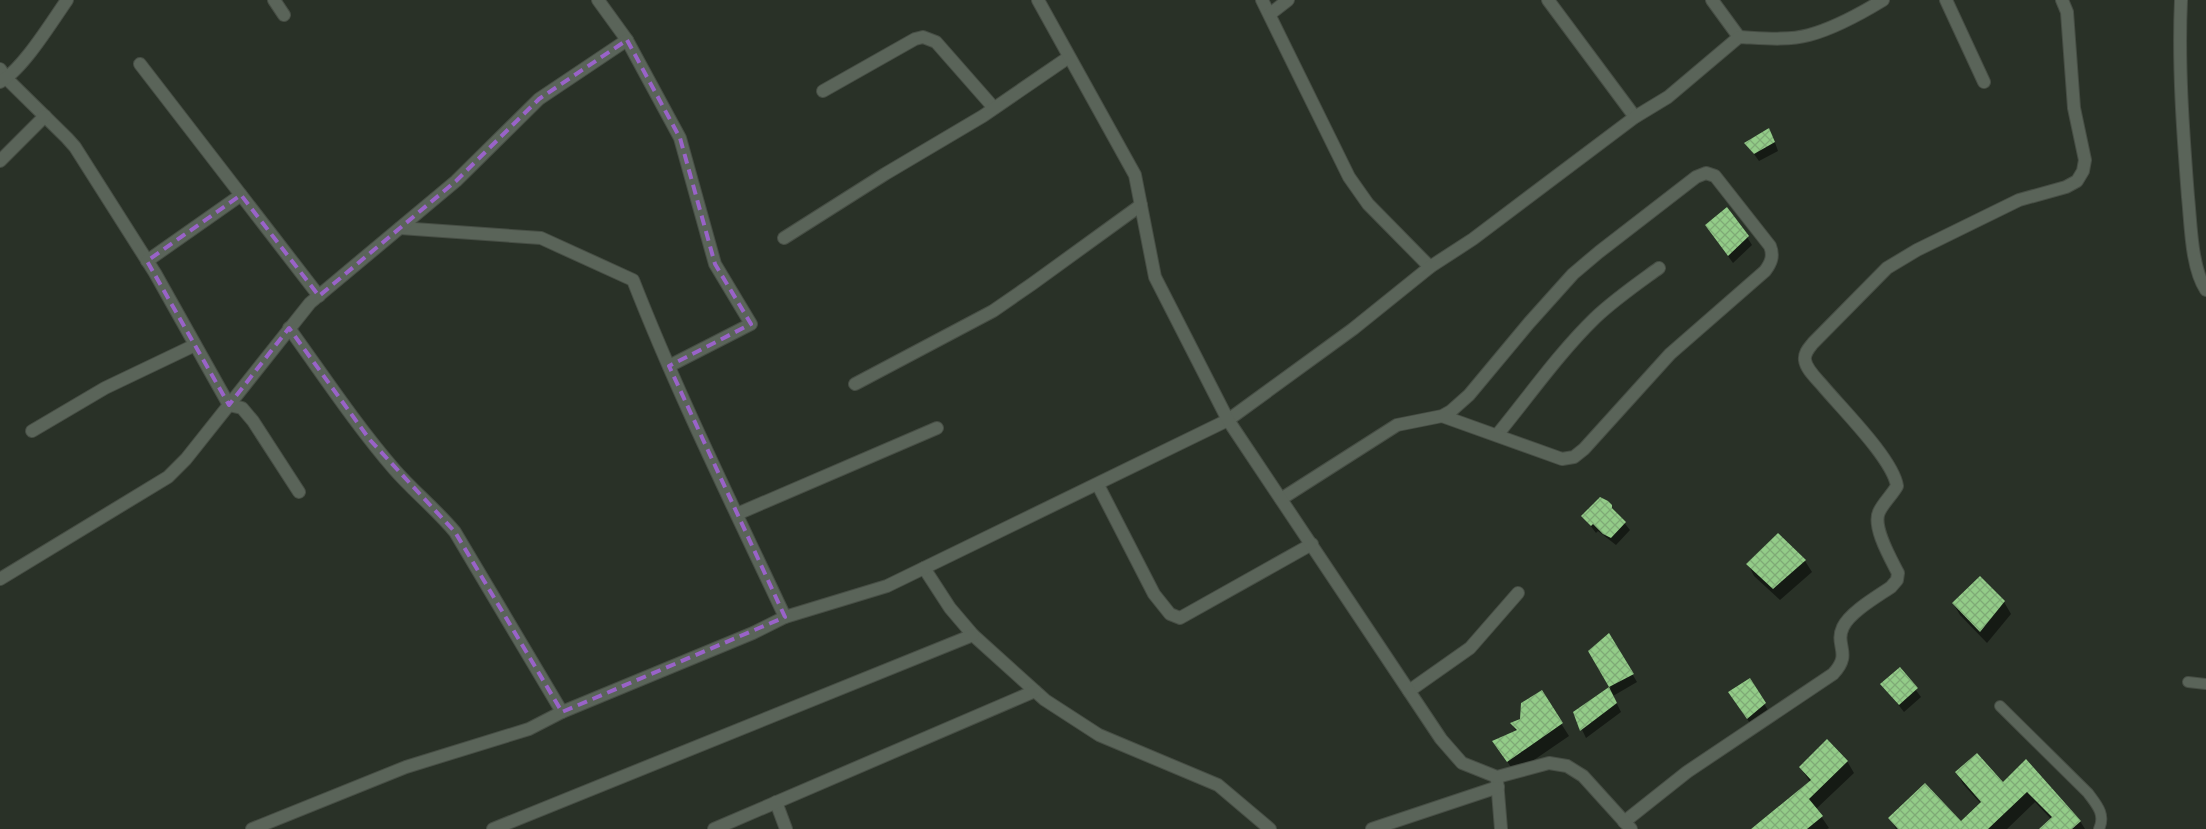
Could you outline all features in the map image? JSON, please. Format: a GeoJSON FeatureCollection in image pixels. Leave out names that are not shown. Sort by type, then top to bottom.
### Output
{"type":"FeatureCollection","features":[{"type":"Feature","properties":{"kind":"street"},"geometry":{"type":"LineString","coordinates":[[67,0],[2,77],[45,116],[74,148],[147,261],[229,405],[242,408],[248,414],[299,492]]}},
{"type":"Feature","properties":{"kind":"street"},"geometry":{"type":"LineString","coordinates":[[274,0],[284,16]]}},
{"type":"Feature","properties":{"kind":"street"},"geometry":{"type":"LineString","coordinates":[[598,0],[627,40],[680,138],[715,264],[751,324],[668,366]]}},
{"type":"Feature","properties":{"kind":"street"},"geometry":{"type":"LineString","coordinates":[[1038,0],[1135,175],[1155,277],[1228,420],[1441,739],[1462,763],[1497,782]]}},
{"type":"Feature","properties":{"kind":"street"},"geometry":{"type":"LineString","coordinates":[[1262,0],[1349,177],[1368,204],[1430,267]]}},
{"type":"Feature","properties":{"kind":"street"},"geometry":{"type":"LineString","coordinates":[[1270,14],[1288,0]]}},
{"type":"Feature","properties":{"kind":"street"},"geometry":{"type":"LineString","coordinates":[[1548,0],[1635,117]]}},
{"type":"Feature","properties":{"kind":"street"},"geometry":{"type":"LineString","coordinates":[[1712,0],[1738,38]]}},
{"type":"Feature","properties":{"kind":"street"},"geometry":{"type":"LineString","coordinates":[[252,829],[406,767],[529,729],[562,712],[753,633],[785,617],[887,586],[1098,485],[1228,420],[1354,329],[1430,267],[1473,239],[1635,117],[1668,97],[1738,38],[1785,39],[1809,35],[1847,20],[1884,0]]}},
{"type":"Feature","properties":{"kind":"street"},"geometry":{"type":"LineString","coordinates":[[1946,0],[1984,82]]}},
{"type":"Feature","properties":{"kind":"street"},"geometry":{"type":"LineString","coordinates":[[1372,829],[1550,763],[1567,766],[1582,776],[1628,825],[1687,772],[1833,674],[1840,666],[1844,656],[1841,635],[1846,621],[1891,587],[1897,580],[1898,573],[1879,530],[1877,520],[1879,512],[1897,486],[1896,476],[1881,455],[1808,368],[1805,360],[1806,353],[1852,302],[1887,268],[1917,250],[2019,200],[2066,187],[2077,181],[2083,171],[2085,160],[2074,108],[2067,12],[2062,0]]}},
{"type":"Feature","properties":{"kind":"street"},"geometry":{"type":"LineString","coordinates":[[2181,0],[2182,82],[2192,241],[2201,282],[2206,290]]}},
{"type":"Feature","properties":{"kind":"street"},"geometry":{"type":"LineString","coordinates":[[823,91],[915,39],[922,37],[936,42],[994,108]]}},
{"type":"Feature","properties":{"kind":"street"},"geometry":{"type":"LineString","coordinates":[[0,578],[168,477],[186,459],[289,328],[319,296],[456,181],[538,99],[627,40]]}},
{"type":"Feature","properties":{"kind":"street"},"geometry":{"type":"LineString","coordinates":[[784,238],[994,108],[1069,57]]}},
{"type":"Feature","properties":{"kind":"street"},"geometry":{"type":"LineString","coordinates":[[140,64],[319,296]]}},
{"type":"Feature","properties":{"kind":"street"},"geometry":{"type":"LineString","coordinates":[[0,161],[45,116]]}},
{"type":"Feature","properties":{"kind":"street"},"geometry":{"type":"LineString","coordinates":[[1281,499],[1397,425],[1442,416],[1451,411],[1469,395],[1528,323],[1586,263],[1696,177],[1706,173],[1715,176],[1770,246],[1773,253],[1770,264],[1765,271],[1670,354],[1584,449],[1574,457],[1562,459],[1442,416]]}},
{"type":"Feature","properties":{"kind":"street"},"geometry":{"type":"LineString","coordinates":[[147,261],[241,195]]}},
{"type":"Feature","properties":{"kind":"street"},"geometry":{"type":"LineString","coordinates":[[855,384],[993,311],[1141,205]]}},
{"type":"Feature","properties":{"kind":"street"},"geometry":{"type":"LineString","coordinates":[[400,228],[541,238],[633,280],[668,366],[785,617]]}},
{"type":"Feature","properties":{"kind":"street"},"geometry":{"type":"LineString","coordinates":[[1497,435],[1569,345],[1595,318],[1617,298],[1659,268]]}},
{"type":"Feature","properties":{"kind":"street"},"geometry":{"type":"LineString","coordinates":[[289,328],[370,440],[395,470],[437,510],[455,532],[562,712]]}},
{"type":"Feature","properties":{"kind":"street"},"geometry":{"type":"LineString","coordinates":[[32,431],[105,388],[194,345]]}},
{"type":"Feature","properties":{"kind":"street"},"geometry":{"type":"LineString","coordinates":[[737,514],[937,428]]}},
{"type":"Feature","properties":{"kind":"street"},"geometry":{"type":"LineString","coordinates":[[1098,485],[1154,594],[1170,614],[1180,618],[1312,544]]}},
{"type":"Feature","properties":{"kind":"street"},"geometry":{"type":"LineString","coordinates":[[924,568],[950,608],[973,635],[1046,700],[1099,735],[1218,786],[1270,829]]}},
{"type":"Feature","properties":{"kind":"street"},"geometry":{"type":"LineString","coordinates":[[1409,691],[1470,648],[1518,593]]}},
{"type":"Feature","properties":{"kind":"street"},"geometry":{"type":"LineString","coordinates":[[493,829],[973,635]]}},
{"type":"Feature","properties":{"kind":"street"},"geometry":{"type":"LineString","coordinates":[[714,829],[1035,691]]}},
{"type":"Feature","properties":{"kind":"street"},"geometry":{"type":"LineString","coordinates":[[1497,782],[1502,829]]}},
{"type":"Feature","properties":{"kind":"street"},"geometry":{"type":"LineString","coordinates":[[776,802],[786,829]]}},
{"type":"Feature","properties":{"kind":"lane"},"geometry":{"type":"LineString","coordinates":[[2188,682],[2206,684]]}},
{"type":"Feature","properties":{"kind":"lane"},"geometry":{"type":"LineString","coordinates":[[2000,706],[2088,793],[2100,809],[2102,824],[2099,829]]}},
{"type":"Feature","properties":{"kind":"highlighted area"},"geometry":{"type":"Polygon","coordinates":[[[627,40],[680,138],[715,264],[751,324],[669,366],[785,617],[562,712],[455,532],[370,440],[289,328],[229,405],[147,261],[241,195],[319,296],[456,181],[539,99],[627,40]]]}},
{"type":"Feature","properties":{"kind":"building"},"geometry":{"type":"Polygon","coordinates":[[[1769,128],[1775,142],[1754,154],[1744,143],[1769,128]]]}},
{"type":"Feature","properties":{"kind":"building"},"geometry":{"type":"Polygon","coordinates":[[[1727,207],[1749,236],[1728,256],[1705,225],[1727,207]]]}},
{"type":"Feature","properties":{"kind":"building"},"geometry":{"type":"Polygon","coordinates":[[[1600,497],[1608,501],[1612,508],[1626,522],[1611,538],[1603,534],[1593,524],[1591,526],[1581,516],[1600,497]]]}},
{"type":"Feature","properties":{"kind":"building"},"geometry":{"type":"Polygon","coordinates":[[[1778,533],[1806,560],[1773,589],[1746,564],[1778,533]]]}},
{"type":"Feature","properties":{"kind":"building"},"geometry":{"type":"Polygon","coordinates":[[[1980,576],[2005,601],[1980,632],[1952,603],[1980,576]]]}},
{"type":"Feature","properties":{"kind":"building"},"geometry":{"type":"Polygon","coordinates":[[[1609,633],[1634,674],[1609,687],[1588,651],[1609,633]]]}},
{"type":"Feature","properties":{"kind":"building"},"geometry":{"type":"Polygon","coordinates":[[[1900,667],[1918,688],[1899,705],[1880,684],[1900,667]]]}},
{"type":"Feature","properties":{"kind":"building"},"geometry":{"type":"Polygon","coordinates":[[[1750,678],[1766,703],[1747,719],[1728,692],[1750,678]]]}},
{"type":"Feature","properties":{"kind":"building"},"geometry":{"type":"Polygon","coordinates":[[[1609,687],[1617,703],[1580,731],[1573,712],[1609,687]]]}},
{"type":"Feature","properties":{"kind":"building"},"geometry":{"type":"Polygon","coordinates":[[[1542,690],[1563,723],[1507,762],[1492,741],[1517,730],[1510,723],[1520,719],[1521,703],[1542,690]]]}},
{"type":"Feature","properties":{"kind":"building"},"geometry":{"type":"Polygon","coordinates":[[[1827,739],[1848,761],[1809,799],[1823,816],[1807,829],[1751,829],[1811,780],[1799,767],[1827,739]]]}},
{"type":"Feature","properties":{"kind":"building"},"geometry":{"type":"Polygon","coordinates":[[[1977,753],[2003,782],[2026,759],[2081,821],[2072,829],[2039,829],[2052,817],[2027,792],[1988,829],[1898,829],[1888,818],[1925,783],[1961,821],[1981,802],[1955,772],[1977,753]]]}}]}
